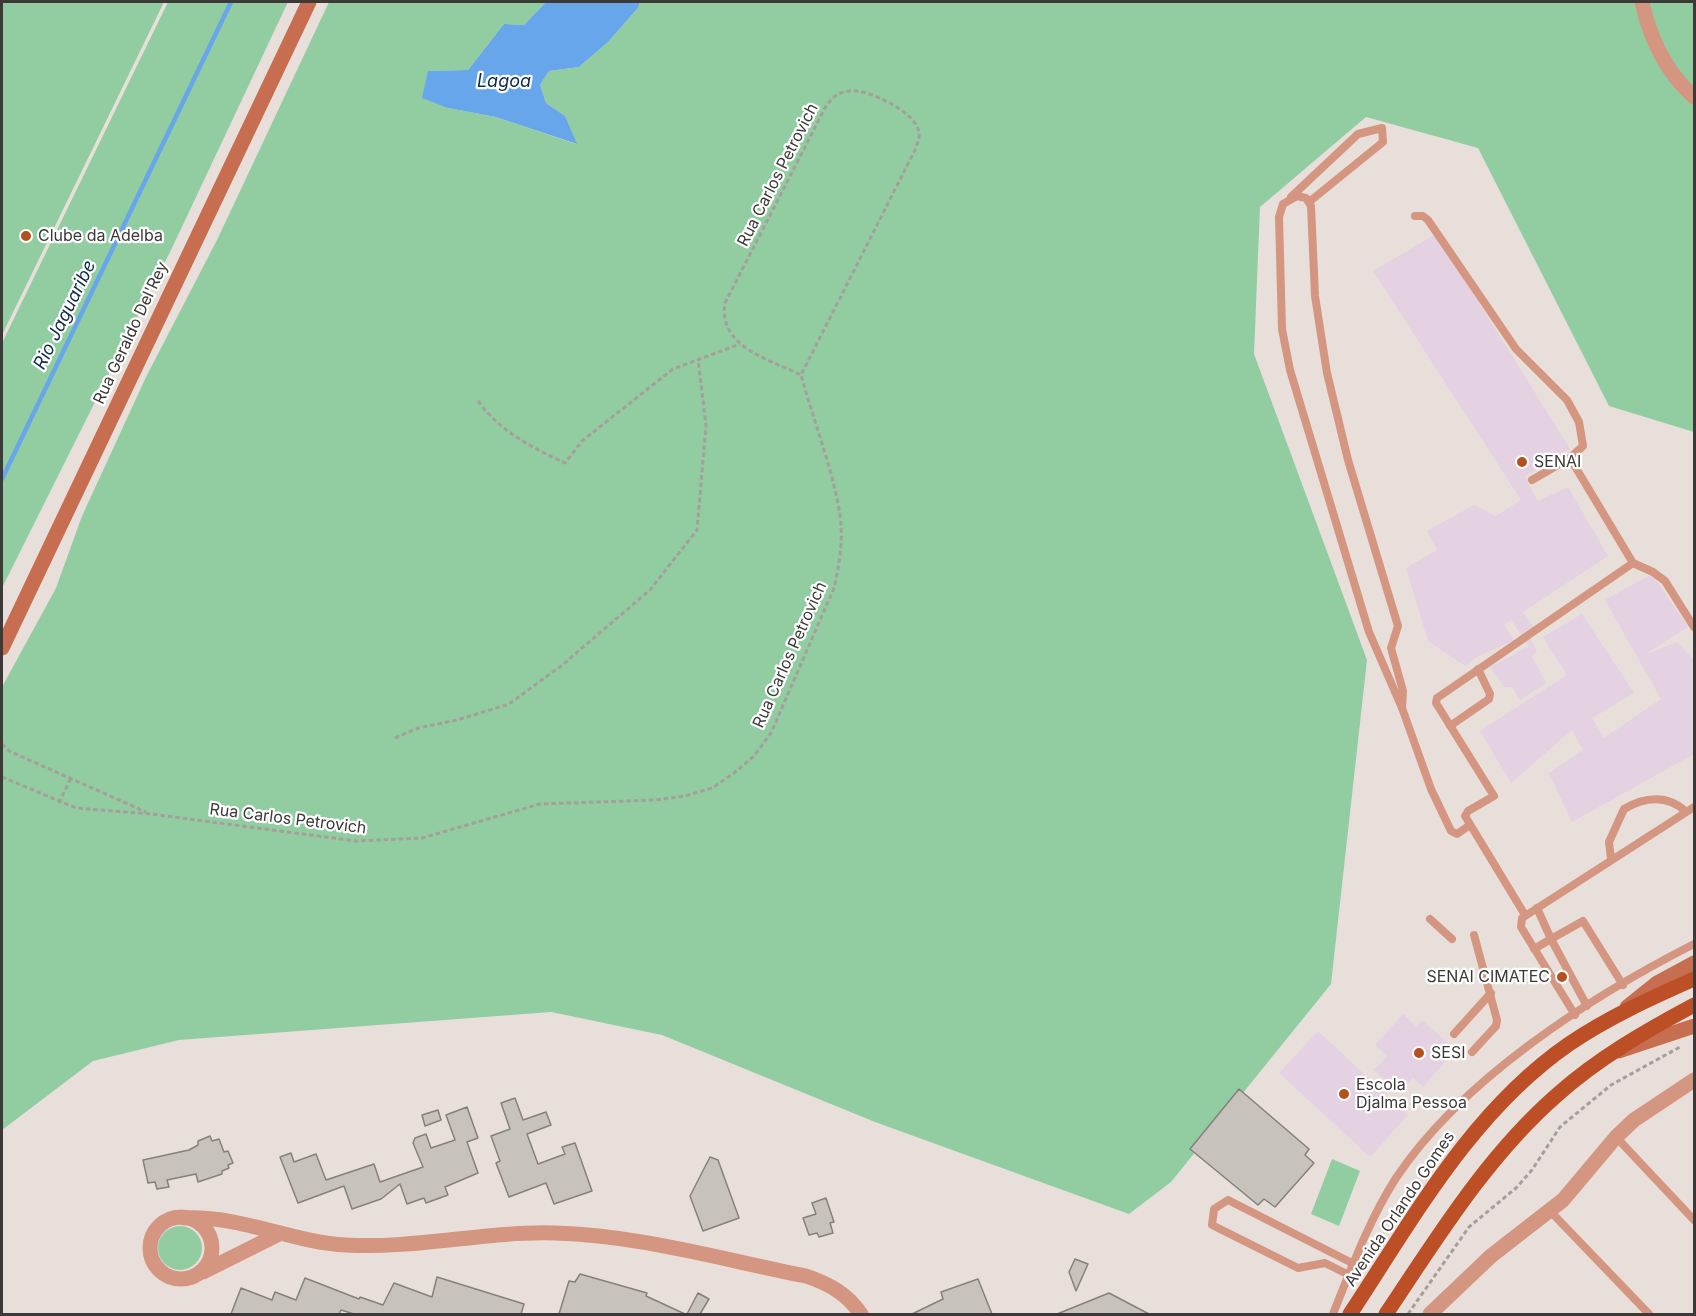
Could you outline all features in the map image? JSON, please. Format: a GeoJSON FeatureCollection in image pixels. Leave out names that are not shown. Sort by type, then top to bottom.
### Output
{"type":"FeatureCollection","features":[{"type":"Feature","properties":{"kind":"main road","name":"Rua Geraldo Del'Rey"},"geometry":{"type":"LineString","coordinates":[[2,648],[309,2]]}},
{"type":"Feature","properties":{"kind":"main road","name":"Avenida Orlando Gomes"},"geometry":{"type":"LineString","coordinates":[[1350,1314],[1425,1198],[1482,1123],[1538,1068],[1569,1044],[1620,1012],[1657,983],[1695,963]]}},
{"type":"Feature","properties":{"kind":"main road","name":"Avenida Orlando Gomes"},"geometry":{"type":"LineString","coordinates":[[1620,1012],[1695,979]]}},
{"type":"Feature","properties":{"kind":"main road"},"geometry":{"type":"LineString","coordinates":[[1386,1314],[1434,1242],[1507,1146],[1558,1094],[1617,1052],[1695,1005]]}},
{"type":"Feature","properties":{"kind":"main road"},"geometry":{"type":"LineString","coordinates":[[1617,1052],[1695,1026]]}},
{"type":"Feature","properties":{"kind":"street"},"geometry":{"type":"LineString","coordinates":[[1642,2],[1647,26],[1655,45],[1677,80],[1695,97]]}},
{"type":"Feature","properties":{"kind":"street"},"geometry":{"type":"LineString","coordinates":[[1430,1314],[1491,1256],[1563,1200],[1616,1137],[1634,1120],[1695,1080]]}},
{"type":"Feature","properties":{"kind":"street"},"geometry":{"type":"LineString","coordinates":[[281,1233],[190,1278],[170,1277],[161,1272],[151,1256],[152,1236],[158,1228],[175,1218],[222,1219],[341,1245],[370,1246],[521,1233],[593,1236],[806,1276],[826,1283],[841,1292],[861,1314]]}},
{"type":"Feature","properties":{"kind":"street"},"geometry":{"type":"LineString","coordinates":[[184,1218],[201,1225],[211,1241],[210,1259],[199,1274]]}},
{"type":"Feature","properties":{"kind":"lane"},"geometry":{"type":"LineString","coordinates":[[1309,202],[1383,142],[1382,128],[1358,134],[1284,204],[1279,217],[1282,329],[1290,370],[1369,632],[1402,708],[1431,789],[1451,831],[1457,834],[1470,825]]}},
{"type":"Feature","properties":{"kind":"lane"},"geometry":{"type":"LineString","coordinates":[[1284,204],[1297,196],[1302,196],[1309,202],[1319,333],[1345,451],[1396,619],[1397,632],[1391,648],[1404,691],[1402,708]]}},
{"type":"Feature","properties":{"kind":"lane"},"geometry":{"type":"LineString","coordinates":[[1415,216],[1423,216],[1428,220],[1516,349],[1567,400],[1579,422],[1583,437],[1582,446],[1570,458],[1532,480]]}},
{"type":"Feature","properties":{"kind":"lane"},"geometry":{"type":"LineString","coordinates":[[1570,458],[1633,563],[1660,575],[1695,627]]}},
{"type":"Feature","properties":{"kind":"lane"},"geometry":{"type":"LineString","coordinates":[[1526,915],[1465,816],[1467,811],[1494,796],[1436,703],[1437,698],[1633,563]]}},
{"type":"Feature","properties":{"kind":"lane"},"geometry":{"type":"LineString","coordinates":[[1450,726],[1489,699],[1490,694],[1478,669]]}},
{"type":"Feature","properties":{"kind":"lane"},"geometry":{"type":"LineString","coordinates":[[1611,859],[1609,842],[1624,809],[1646,799],[1674,802],[1690,809]]}},
{"type":"Feature","properties":{"kind":"lane"},"geometry":{"type":"LineString","coordinates":[[1575,1015],[1521,927],[1526,915],[1690,809]]}},
{"type":"Feature","properties":{"kind":"lane"},"geometry":{"type":"LineString","coordinates":[[1537,908],[1587,1006]]}},
{"type":"Feature","properties":{"kind":"lane"},"geometry":{"type":"LineString","coordinates":[[1430,919],[1452,939]]}},
{"type":"Feature","properties":{"kind":"lane"},"geometry":{"type":"LineString","coordinates":[[1534,949],[1583,921],[1623,985]]}},
{"type":"Feature","properties":{"kind":"lane"},"geometry":{"type":"LineString","coordinates":[[1472,1052],[1496,1026],[1491,993],[1474,935]]}},
{"type":"Feature","properties":{"kind":"lane"},"geometry":{"type":"LineString","coordinates":[[1333,1314],[1354,1264],[1396,1179],[1446,1117],[1504,1065],[1587,1006],[1695,944]]}},
{"type":"Feature","properties":{"kind":"lane"},"geometry":{"type":"LineString","coordinates":[[1454,1034],[1491,993]]}},
{"type":"Feature","properties":{"kind":"lane"},"geometry":{"type":"LineString","coordinates":[[1616,1137],[1695,1220]]}},
{"type":"Feature","properties":{"kind":"lane"},"geometry":{"type":"LineString","coordinates":[[1349,1275],[1326,1263],[1298,1268],[1257,1249],[1212,1225],[1214,1209],[1228,1200],[1354,1264]]}},
{"type":"Feature","properties":{"kind":"lane"},"geometry":{"type":"LineString","coordinates":[[1550,1210],[1649,1314]]}},
{"type":"Feature","properties":{"kind":"path","name":"Rua Carlos Petrovich"},"geometry":{"type":"LineString","coordinates":[[2,777],[59,803],[117,813],[151,814],[333,839],[389,841],[422,838],[456,830],[540,804],[656,800],[712,788],[754,756],[771,733],[834,588],[842,535],[839,509],[801,375],[919,140],[917,125],[911,117],[874,96],[850,90],[831,99],[725,303],[723,313],[727,330],[740,344]]}},
{"type":"Feature","properties":{"kind":"path"},"geometry":{"type":"LineString","coordinates":[[478,401],[490,418],[522,442],[565,463],[583,440],[624,405],[673,369],[698,359],[740,344],[801,375]]}},
{"type":"Feature","properties":{"kind":"path"},"geometry":{"type":"LineString","coordinates":[[395,738],[418,728],[457,720],[509,704],[561,666],[650,590],[697,530],[706,425],[698,359]]}},
{"type":"Feature","properties":{"kind":"path","name":"Rua Carlos Petrovich"},"geometry":{"type":"LineString","coordinates":[[2,744],[9,751],[70,780],[151,814]]}},
{"type":"Feature","properties":{"kind":"path"},"geometry":{"type":"LineString","coordinates":[[59,803],[70,780]]}},
{"type":"Feature","properties":{"kind":"path"},"geometry":{"type":"LineString","coordinates":[[1408,1314],[1469,1227],[1524,1179],[1566,1122],[1611,1085],[1684,1045]]}},
{"type":"Feature","properties":{"kind":"shaded area","name":"SENAI"},"geometry":{"type":"Polygon","coordinates":[[[1436,234],[1570,449],[1525,476],[1531,489],[1538,501],[1568,487],[1608,556],[1523,612],[1537,632],[1530,637],[1537,651],[1532,656],[1546,683],[1520,700],[1512,687],[1505,687],[1490,667],[1529,646],[1511,620],[1504,625],[1514,640],[1477,657],[1465,666],[1428,641],[1406,568],[1437,550],[1427,531],[1474,505],[1496,516],[1521,500],[1373,271],[1436,234]]]}},
{"type":"Feature","properties":{"kind":"shaded area"},"geometry":{"type":"Polygon","coordinates":[[[1652,574],[1688,627],[1644,655],[1677,642],[1694,660],[1694,754],[1572,822],[1549,773],[1583,750],[1572,730],[1511,783],[1480,731],[1567,675],[1543,637],[1582,614],[1634,693],[1592,718],[1604,738],[1661,699],[1605,600],[1652,574]]]}},
{"type":"Feature","properties":{"kind":"shaded area","name":"SESI"},"geometry":{"type":"Polygon","coordinates":[[[1403,1014],[1416,1026],[1422,1020],[1456,1050],[1423,1087],[1413,1078],[1400,1093],[1374,1070],[1387,1056],[1375,1045],[1403,1014]]]}},
{"type":"Feature","properties":{"kind":"shaded area","name":"Escola Djalma Pessoa"},"geometry":{"type":"Polygon","coordinates":[[[1318,1031],[1408,1115],[1370,1157],[1279,1073],[1318,1031]]]}},
{"type":"Feature","properties":{"kind":"green space","name":"Clube da Adelba"},"geometry":{"type":"Polygon","coordinates":[[[2,2],[164,2],[2,335],[2,2]]]}},
{"type":"Feature","properties":{"kind":"green space"},"geometry":{"type":"Polygon","coordinates":[[[168,2],[288,2],[172,248],[2,588],[2,343],[168,2]]]}},
{"type":"Feature","properties":{"kind":"green space"},"geometry":{"type":"Polygon","coordinates":[[[329,2],[573,2],[545,3],[524,25],[504,24],[468,70],[428,71],[448,108],[496,117],[576,144],[565,116],[546,103],[540,85],[549,71],[579,67],[608,42],[638,8],[640,2],[1694,2],[1694,432],[1609,406],[1478,148],[1366,117],[1260,207],[1254,354],[1367,660],[1331,984],[1171,1182],[1129,1214],[875,1122],[662,1035],[551,1012],[179,1040],[93,1061],[2,1130],[2,687],[56,588],[82,516],[146,377],[217,240],[329,2]]]}},
{"type":"Feature","properties":{"kind":"green space"},"geometry":{"type":"Polygon","coordinates":[[[1332,1159],[1360,1171],[1339,1226],[1311,1214],[1332,1159]]]}},
{"type":"Feature","properties":{"kind":"green space"},"geometry":{"type":"Polygon","coordinates":[[[180,1226],[196,1232],[202,1248],[196,1264],[180,1270],[164,1264],[158,1248],[164,1232],[180,1226]]]}},
{"type":"Feature","properties":{"kind":"water","name":"Lagoa"},"geometry":{"type":"Polygon","coordinates":[[[640,2],[638,8],[608,42],[579,67],[549,71],[540,85],[546,103],[565,116],[577,144],[496,117],[448,108],[422,98],[428,71],[468,70],[504,24],[524,25],[545,3],[640,2]]]}},
{"type":"Feature","properties":{"kind":"building"},"geometry":{"type":"Polygon","coordinates":[[[1239,1089],[1309,1149],[1305,1155],[1314,1163],[1275,1207],[1264,1199],[1258,1205],[1190,1149],[1239,1089]]]}},
{"type":"Feature","properties":{"kind":"building"},"geometry":{"type":"Polygon","coordinates":[[[515,1098],[523,1120],[546,1112],[551,1125],[527,1134],[538,1164],[565,1154],[562,1147],[575,1143],[592,1191],[554,1204],[546,1183],[509,1197],[496,1163],[500,1161],[491,1136],[510,1129],[501,1103],[515,1098]]]}},
{"type":"Feature","properties":{"kind":"building"},"geometry":{"type":"Polygon","coordinates":[[[467,1107],[478,1138],[467,1142],[478,1173],[445,1187],[448,1195],[426,1203],[424,1198],[407,1204],[400,1184],[381,1199],[352,1209],[344,1186],[298,1203],[280,1157],[291,1153],[294,1162],[316,1154],[326,1180],[374,1164],[380,1182],[423,1167],[413,1143],[415,1138],[426,1134],[431,1148],[455,1140],[446,1115],[467,1107]]]}},
{"type":"Feature","properties":{"kind":"building"},"geometry":{"type":"Polygon","coordinates":[[[438,1110],[441,1120],[425,1126],[422,1115],[438,1110]]]}},
{"type":"Feature","properties":{"kind":"building"},"geometry":{"type":"Polygon","coordinates":[[[210,1136],[212,1141],[219,1139],[224,1152],[228,1151],[233,1163],[222,1171],[222,1174],[198,1182],[196,1174],[167,1180],[169,1187],[157,1189],[155,1182],[148,1183],[143,1160],[189,1150],[198,1145],[198,1141],[210,1136]]]}},
{"type":"Feature","properties":{"kind":"building"},"geometry":{"type":"Polygon","coordinates":[[[710,1157],[718,1160],[739,1218],[703,1231],[690,1196],[710,1157]]]}},
{"type":"Feature","properties":{"kind":"building"},"geometry":{"type":"Polygon","coordinates":[[[826,1198],[834,1222],[830,1223],[833,1233],[819,1237],[817,1233],[809,1235],[803,1218],[816,1214],[812,1203],[826,1198]]]}},
{"type":"Feature","properties":{"kind":"building"},"geometry":{"type":"Polygon","coordinates":[[[1075,1259],[1088,1264],[1076,1291],[1069,1272],[1075,1259]]]}},
{"type":"Feature","properties":{"kind":"building"},"geometry":{"type":"Polygon","coordinates":[[[580,1274],[647,1293],[646,1296],[685,1314],[559,1314],[569,1281],[575,1282],[580,1274]]]}},
{"type":"Feature","properties":{"kind":"building"},"geometry":{"type":"Polygon","coordinates":[[[437,1277],[524,1304],[521,1314],[354,1314],[341,1310],[339,1314],[231,1314],[241,1288],[272,1300],[275,1292],[296,1300],[305,1278],[359,1299],[360,1297],[383,1305],[394,1283],[432,1297],[437,1277]]]}},
{"type":"Feature","properties":{"kind":"building"},"geometry":{"type":"Polygon","coordinates":[[[978,1279],[992,1314],[912,1314],[943,1299],[941,1292],[978,1279]]]}},
{"type":"Feature","properties":{"kind":"building"},"geometry":{"type":"Polygon","coordinates":[[[698,1293],[709,1299],[700,1314],[687,1314],[698,1293]]]}},
{"type":"Feature","properties":{"kind":"building"},"geometry":{"type":"Polygon","coordinates":[[[1109,1293],[1149,1314],[1057,1314],[1109,1293]]]}},
{"type":"Feature","properties":{"kind":"waterway","name":"Rio Jaguaribe"},"geometry":{"type":"LineString","coordinates":[[2,479],[231,2]]}},
{"type":"Feature","properties":{"kind":"place","name":"Clube da Adelba"},"geometry":{"type":"Point","coordinates":[26,236]}},
{"type":"Feature","properties":{"kind":"place","name":"SENAI"},"geometry":{"type":"Point","coordinates":[1522,462]}},
{"type":"Feature","properties":{"kind":"place","name":"SENAI CIMATEC"},"geometry":{"type":"Point","coordinates":[1562,977]}},
{"type":"Feature","properties":{"kind":"place","name":"SESI"},"geometry":{"type":"Point","coordinates":[1419,1053]}},
{"type":"Feature","properties":{"kind":"place","name":"Escola Djalma Pessoa"},"geometry":{"type":"Point","coordinates":[1344,1094]}}]}
